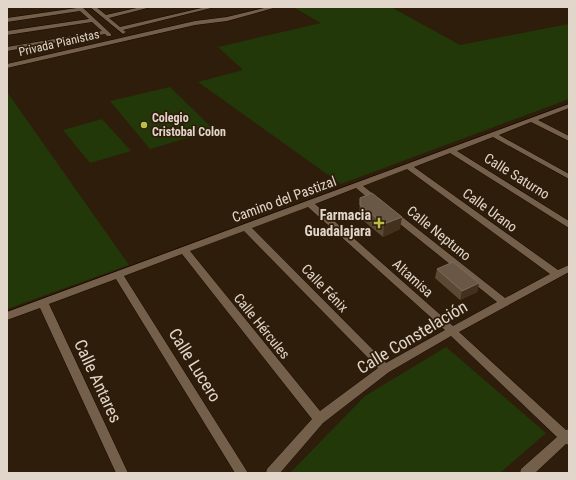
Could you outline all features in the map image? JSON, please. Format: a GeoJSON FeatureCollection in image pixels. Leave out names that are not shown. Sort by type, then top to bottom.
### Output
{"type":"FeatureCollection","features":[{"type":"Feature","properties":{"kind":"street"},"geometry":{"type":"LineString","coordinates":[[93,7],[130,38]]}},
{"type":"Feature","properties":{"kind":"street"},"geometry":{"type":"LineString","coordinates":[[105,17],[148,7]]}},
{"type":"Feature","properties":{"kind":"street"},"geometry":{"type":"LineString","coordinates":[[119,29],[212,7]]}},
{"type":"Feature","properties":{"kind":"street","name":"Privada Pianistas"},"geometry":{"type":"LineString","coordinates":[[7,66],[199,22],[227,19],[274,7]]}},
{"type":"Feature","properties":{"kind":"street"},"geometry":{"type":"LineString","coordinates":[[7,20],[80,8],[116,41]]}},
{"type":"Feature","properties":{"kind":"street"},"geometry":{"type":"LineString","coordinates":[[7,33],[93,20]]}},
{"type":"Feature","properties":{"kind":"street"},"geometry":{"type":"LineString","coordinates":[[7,49],[106,32]]}},
{"type":"Feature","properties":{"kind":"street","name":"Camino del Pastizal"},"geometry":{"type":"LineString","coordinates":[[7,316],[569,106]]}},
{"type":"Feature","properties":{"kind":"street"},"geometry":{"type":"LineString","coordinates":[[532,120],[569,139]]}},
{"type":"Feature","properties":{"kind":"street"},"geometry":{"type":"LineString","coordinates":[[493,134],[569,177]]}},
{"type":"Feature","properties":{"kind":"street","name":"Calle Saturno"},"geometry":{"type":"LineString","coordinates":[[451,150],[569,225]]}},
{"type":"Feature","properties":{"kind":"street","name":"Calle Urano"},"geometry":{"type":"LineString","coordinates":[[408,166],[557,274]]}},
{"type":"Feature","properties":{"kind":"street","name":"Calle Neptuno"},"geometry":{"type":"LineString","coordinates":[[358,186],[504,302]]}},
{"type":"Feature","properties":{"kind":"street","name":"Altamisa"},"geometry":{"type":"LineString","coordinates":[[309,203],[568,437]]}},
{"type":"Feature","properties":{"kind":"street","name":"Calle Fénix"},"geometry":{"type":"LineString","coordinates":[[246,227],[385,369]]}},
{"type":"Feature","properties":{"kind":"street","name":"Calle Hércules"},"geometry":{"type":"LineString","coordinates":[[184,250],[319,419]]}},
{"type":"Feature","properties":{"kind":"street","name":"Calle Constelación"},"geometry":{"type":"LineString","coordinates":[[272,473],[319,419],[385,369],[504,302],[569,268]]}},
{"type":"Feature","properties":{"kind":"street","name":"Calle Lucero"},"geometry":{"type":"LineString","coordinates":[[119,274],[242,473]]}},
{"type":"Feature","properties":{"kind":"street","name":"Calle Antares"},"geometry":{"type":"LineString","coordinates":[[42,303],[122,473]]}},
{"type":"Feature","properties":{"kind":"street"},"geometry":{"type":"LineString","coordinates":[[526,473],[568,437]]}},
{"type":"Feature","properties":{"kind":"green space"},"geometry":{"type":"Polygon","coordinates":[[[293,7],[391,7],[460,45],[569,24],[569,99],[341,184],[198,82],[243,70],[218,47],[321,23],[293,7]]]}},
{"type":"Feature","properties":{"kind":"green space"},"geometry":{"type":"Polygon","coordinates":[[[170,87],[214,130],[150,149],[110,101],[170,87]]]}},
{"type":"Feature","properties":{"kind":"green space"},"geometry":{"type":"Polygon","coordinates":[[[7,92],[129,265],[7,309],[7,92]]]}},
{"type":"Feature","properties":{"kind":"green space"},"geometry":{"type":"Polygon","coordinates":[[[102,119],[131,151],[90,163],[63,130],[102,119]]]}},
{"type":"Feature","properties":{"kind":"green space"},"geometry":{"type":"Polygon","coordinates":[[[446,347],[546,433],[500,473],[290,473],[365,396],[446,347]]]}},
{"type":"Feature","properties":{"kind":"building"},"geometry":{"type":"Polygon","coordinates":[[[372,193],[402,217],[384,224],[360,205],[360,198],[372,193]]]}},
{"type":"Feature","properties":{"kind":"building"},"geometry":{"type":"Polygon","coordinates":[[[453,262],[479,283],[462,291],[437,269],[453,262]]]}},
{"type":"Feature","properties":{"kind":"place","name":"Colegio Cristobal Colon"},"geometry":{"type":"Point","coordinates":[144,125]}},
{"type":"Feature","properties":{"kind":"place","name":"Farmacia Guadalajara"},"geometry":{"type":"Point","coordinates":[379,223]}}]}
